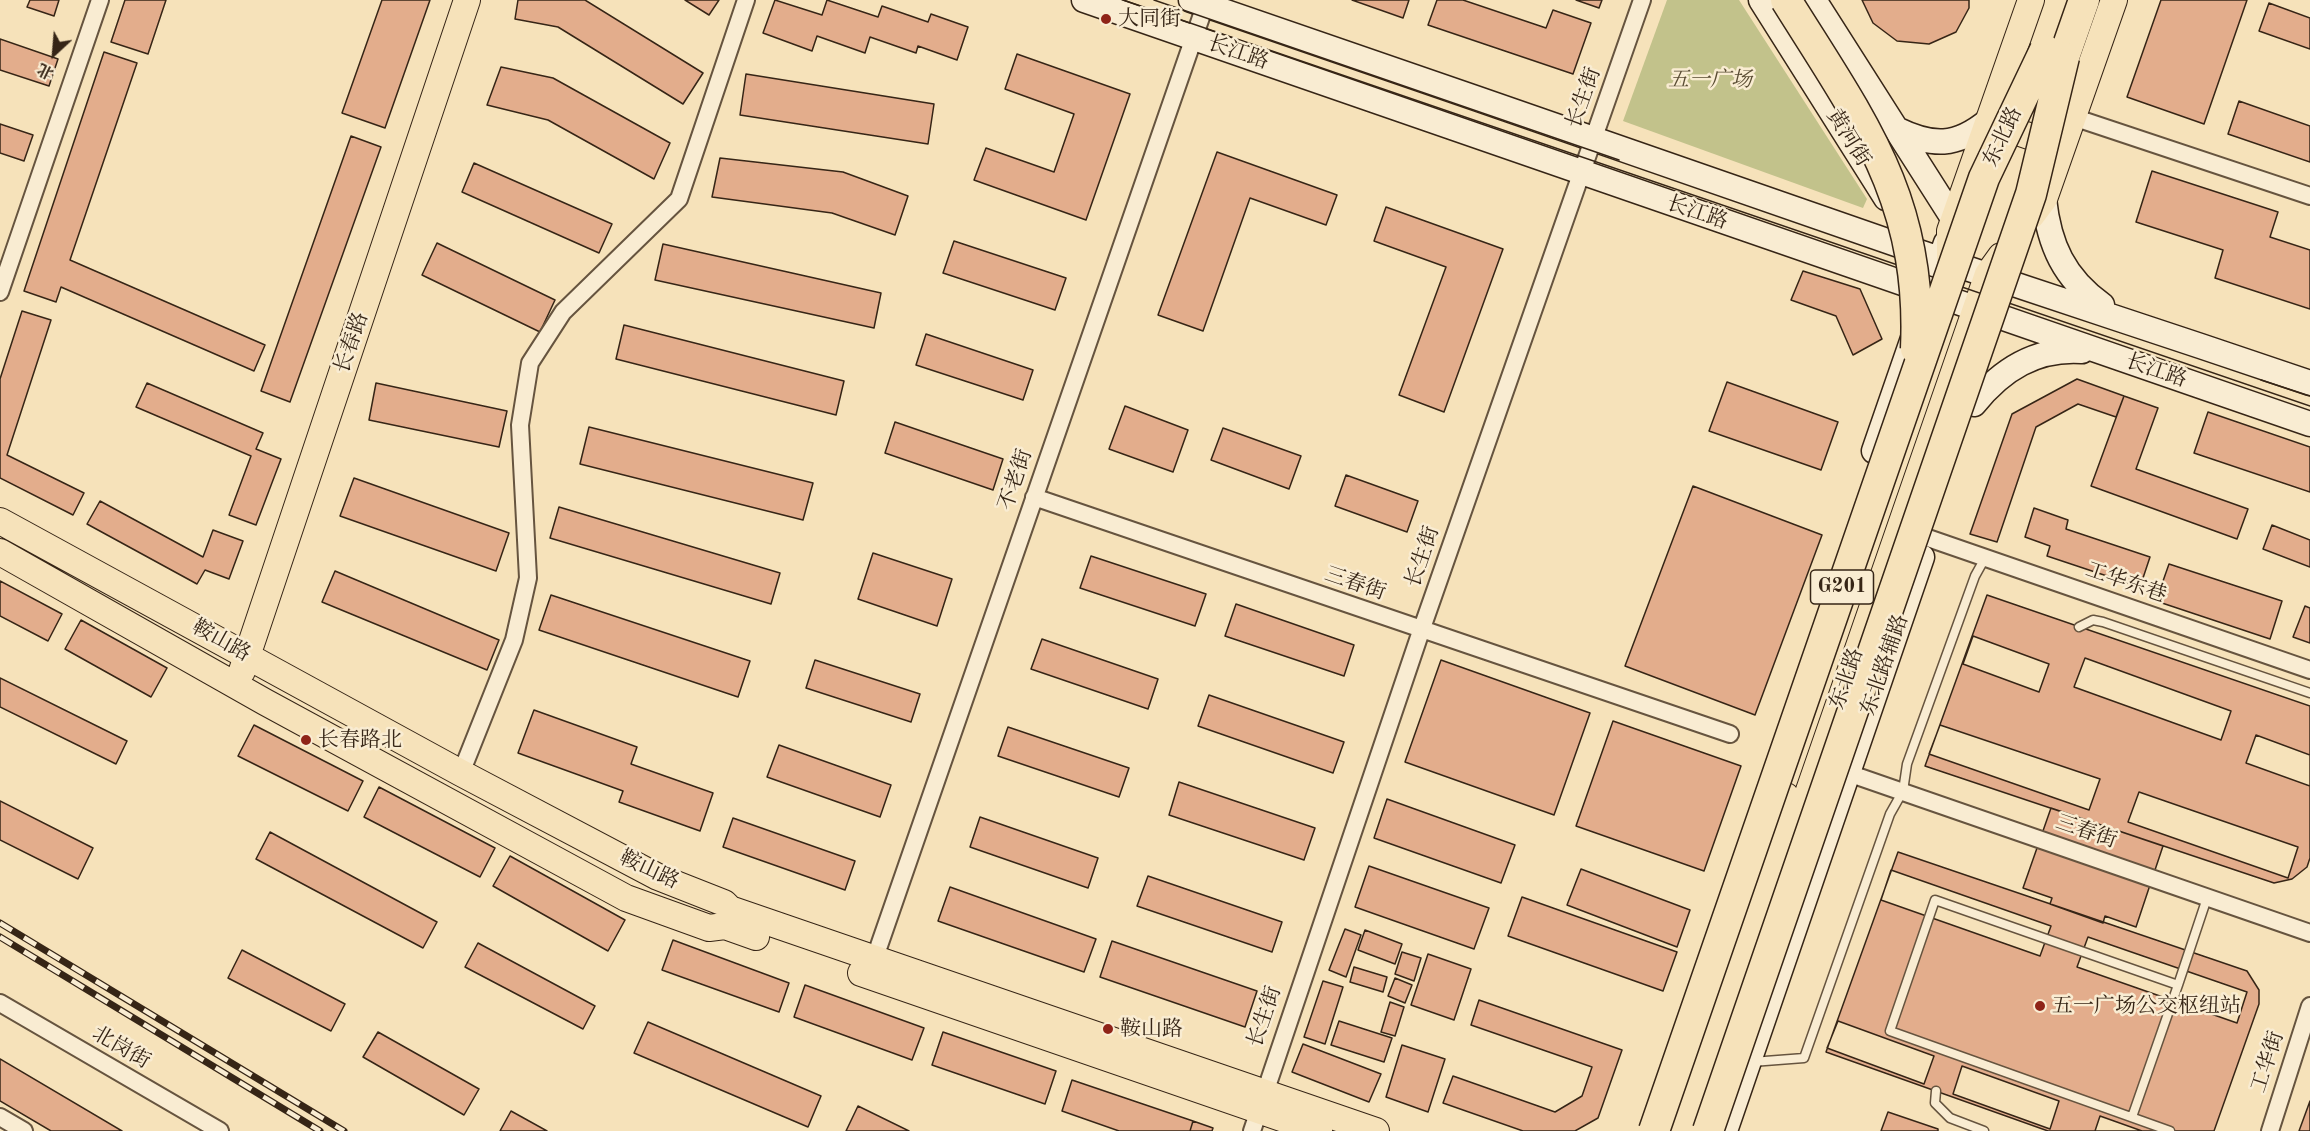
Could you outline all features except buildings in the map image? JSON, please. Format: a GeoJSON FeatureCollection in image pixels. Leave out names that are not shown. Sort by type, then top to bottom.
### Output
{"type":"FeatureCollection","features":[{"type":"Feature","properties":{"kind":"highway"},"geometry":{"type":"LineString","coordinates":[[1786,0],[1870,135],[1900,206],[1909,243],[1916,299],[1916,348],[1912,386]]}},
{"type":"Feature","properties":{"kind":"highway","name":"东北路"},"geometry":{"type":"LineString","coordinates":[[1694,1119],[2031,194],[2062,0]]}},
{"type":"Feature","properties":{"kind":"highway","name":"东北路"},"geometry":{"type":"LineString","coordinates":[[1643,1130],[1912,386],[1984,178],[2084,0]]}},
{"type":"Feature","properties":{"kind":"main road","name":"长春路"},"geometry":{"type":"LineString","coordinates":[[237,687],[467,0]]}},
{"type":"Feature","properties":{"kind":"main road","name":"长江路"},"geometry":{"type":"LineString","coordinates":[[1084,0],[1581,172],[1935,277],[1988,274],[2310,383]]}},
{"type":"Feature","properties":{"kind":"main road","name":"黄河街"},"geometry":{"type":"LineString","coordinates":[[1761,0],[1935,277]]}},
{"type":"Feature","properties":{"kind":"main road"},"geometry":{"type":"LineString","coordinates":[[1814,0],[1896,129],[1952,225],[1988,274]]}},
{"type":"Feature","properties":{"kind":"main road","name":"东北路"},"geometry":{"type":"LineString","coordinates":[[1670,1131],[1694,1119],[1808,767],[1949,322],[1935,277],[2031,0]]}},
{"type":"Feature","properties":{"kind":"main road","name":"东北路"},"geometry":{"type":"LineString","coordinates":[[1808,767],[1900,526],[1988,274],[2044,199],[2114,0]]}},
{"type":"Feature","properties":{"kind":"main road","name":"长江路"},"geometry":{"type":"LineString","coordinates":[[1201,2],[1594,137],[1935,277],[1976,309],[2310,424]]}},
{"type":"Feature","properties":{"kind":"main road"},"geometry":{"type":"LineString","coordinates":[[1896,129],[1931,142],[1953,142],[1972,135],[1988,122],[2062,147]]}},
{"type":"Feature","properties":{"kind":"main road"},"geometry":{"type":"LineString","coordinates":[[1858,154],[1875,170],[1882,173],[1896,170],[1903,157],[1896,129]]}},
{"type":"Feature","properties":{"kind":"main road"},"geometry":{"type":"LineString","coordinates":[[2044,199],[2047,227],[2055,251],[2068,274],[2082,290],[2125,319]]}},
{"type":"Feature","properties":{"kind":"main road","name":"东北路辅路"},"geometry":{"type":"LineString","coordinates":[[1725,1131],[2044,199]]}},
{"type":"Feature","properties":{"kind":"main road"},"geometry":{"type":"LineString","coordinates":[[1643,1130],[1756,791],[1935,277]]}},
{"type":"Feature","properties":{"kind":"main road"},"geometry":{"type":"LineString","coordinates":[[1974,404],[1990,383],[2031,357],[2074,350],[2100,352]]}},
{"type":"Feature","properties":{"kind":"main road","name":"鞍山路"},"geometry":{"type":"LineString","coordinates":[[0,520],[461,773],[658,876],[724,903],[730,909],[871,967],[1258,1111],[1319,1131]]}},
{"type":"Feature","properties":{"kind":"main road"},"geometry":{"type":"LineString","coordinates":[[1900,526],[1914,579]]}},
{"type":"Feature","properties":{"kind":"main road","name":"鞍山路"},"geometry":{"type":"LineString","coordinates":[[0,552],[237,687],[626,898],[709,928],[725,926],[871,967]]}},
{"type":"Feature","properties":{"kind":"main road"},"geometry":{"type":"LineString","coordinates":[[1756,791],[1808,767],[1866,721]]}},
{"type":"Feature","properties":{"kind":"main road"},"geometry":{"type":"LineString","coordinates":[[1808,767],[1833,817]]}},
{"type":"Feature","properties":{"kind":"main road","name":"鞍山路"},"geometry":{"type":"LineString","coordinates":[[1258,1111],[1376,1131]]}},
{"type":"Feature","properties":{"kind":"street"},"geometry":{"type":"LineString","coordinates":[[0,292],[100,0]]}},
{"type":"Feature","properties":{"kind":"street"},"geometry":{"type":"LineString","coordinates":[[461,773],[514,640],[528,578],[520,426],[530,363],[562,312],[680,199],[746,0]]}},
{"type":"Feature","properties":{"kind":"street","name":"长生街"},"geometry":{"type":"LineString","coordinates":[[1258,1111],[1421,631],[1642,0]]}},
{"type":"Feature","properties":{"kind":"street","name":"不老街"},"geometry":{"type":"LineString","coordinates":[[871,967],[1194,39],[1201,2]]}},
{"type":"Feature","properties":{"kind":"street"},"geometry":{"type":"LineString","coordinates":[[2073,117],[2310,196]]}},
{"type":"Feature","properties":{"kind":"street","name":"三春街"},"geometry":{"type":"LineString","coordinates":[[1034,497],[1421,631],[1730,734]]}},
{"type":"Feature","properties":{"kind":"street","name":"工华东巷"},"geometry":{"type":"LineString","coordinates":[[1928,538],[2310,670]]}},
{"type":"Feature","properties":{"kind":"street","name":"三春街"},"geometry":{"type":"LineString","coordinates":[[1848,773],[2310,933]]}},
{"type":"Feature","properties":{"kind":"street","name":"北岗街"},"geometry":{"type":"LineString","coordinates":[[0,1003],[220,1131]]}},
{"type":"Feature","properties":{"kind":"street","name":"工华街"},"geometry":{"type":"LineString","coordinates":[[2270,1131],[2310,1006]]}},
{"type":"Feature","properties":{"kind":"street"},"geometry":{"type":"LineString","coordinates":[[0,1117],[24,1131]]}},
{"type":"Feature","properties":{"kind":"lane"},"geometry":{"type":"LineString","coordinates":[[1749,1062],[1804,1058],[1890,814],[1903,791],[1907,764],[1975,576],[1985,558]]}},
{"type":"Feature","properties":{"kind":"lane"},"geometry":{"type":"LineString","coordinates":[[2079,627],[2093,620],[2103,622],[2310,693]]}},
{"type":"Feature","properties":{"kind":"lane"},"geometry":{"type":"LineString","coordinates":[[2132,1117],[2207,898]]}},
{"type":"Feature","properties":{"kind":"lane"},"geometry":{"type":"LineString","coordinates":[[2170,1131],[1890,1031],[1935,900],[2178,985]]}},
{"type":"Feature","properties":{"kind":"lane"},"geometry":{"type":"LineString","coordinates":[[1936,1091],[1935,1103],[1943,1113],[1984,1131]]}},
{"type":"Feature","properties":{"kind":"green space","name":"五一广场"},"geometry":{"type":"Polygon","coordinates":[[[1667,0],[1739,0],[1867,199],[1863,208],[1623,121],[1667,0]]]}},
{"type":"Feature","properties":{"kind":"tram line"},"geometry":{"type":"LineString","coordinates":[[1123,0],[2310,406]]}},
{"type":"Feature","properties":{"kind":"tram line"},"geometry":{"type":"LineString","coordinates":[[1154,0],[1619,160]]}},
{"type":"Feature","properties":{"kind":"tram line"},"geometry":{"type":"LineString","coordinates":[[2261,380],[2310,396]]}},
{"type":"Feature","properties":{"kind":"railway"},"geometry":{"type":"LineString","coordinates":[[0,923],[344,1131]]}},
{"type":"Feature","properties":{"kind":"railway"},"geometry":{"type":"LineString","coordinates":[[0,937],[320,1131]]}},
{"type":"Feature","properties":{"kind":"place","name":"大同街"},"geometry":{"type":"Point","coordinates":[1106,19]}},
{"type":"Feature","properties":{"kind":"place","name":"长春路北"},"geometry":{"type":"Point","coordinates":[306,740]}},
{"type":"Feature","properties":{"kind":"place","name":"五一广场公交枢纽站"},"geometry":{"type":"Point","coordinates":[2040,1006]}},
{"type":"Feature","properties":{"kind":"place","name":"鞍山路"},"geometry":{"type":"Point","coordinates":[1108,1029]}}]}
